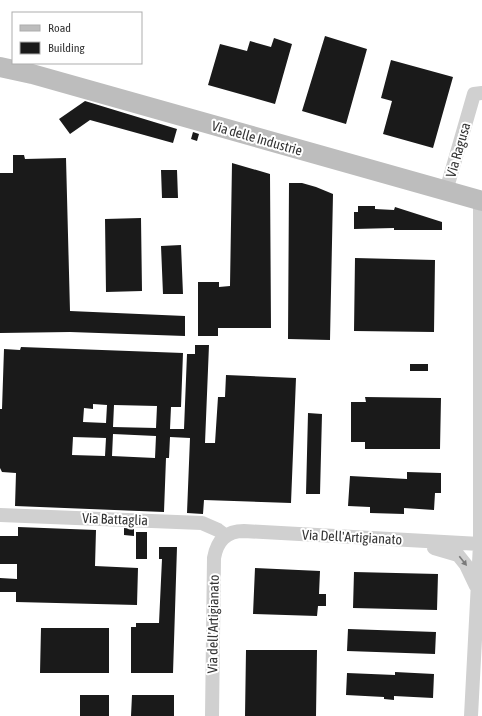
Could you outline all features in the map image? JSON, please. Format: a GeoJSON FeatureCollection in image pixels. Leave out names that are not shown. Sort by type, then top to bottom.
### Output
{"type":"FeatureCollection","features":[{"type":"Feature","properties":{"kind":"street","name":"Via delle Industrie"},"geometry":{"type":"LineString","coordinates":[[0,56],[32,74]]}},
{"type":"Feature","properties":{"kind":"street","name":"Via delle Industrie"},"geometry":{"type":"LineString","coordinates":[[0,67],[32,74],[481,200]]}},
{"type":"Feature","properties":{"kind":"street","name":"Via Ragusa"},"geometry":{"type":"LineString","coordinates":[[446,191],[474,94],[482,93]]}},
{"type":"Feature","properties":{"kind":"street"},"geometry":{"type":"LineString","coordinates":[[471,716],[480,544],[481,200]]}},
{"type":"Feature","properties":{"kind":"street","name":"Via Battaglia"},"geometry":{"type":"LineString","coordinates":[[0,515],[202,523],[218,530],[226,536]]}},
{"type":"Feature","properties":{"kind":"street","name":"Via Dell'Artigianato"},"geometry":{"type":"LineString","coordinates":[[226,536],[231,533],[244,531],[480,544]]}},
{"type":"Feature","properties":{"kind":"street","name":"Via dell'Artigianato"},"geometry":{"type":"LineString","coordinates":[[212,716],[214,558],[220,541],[226,536]]}},
{"type":"Feature","properties":{"kind":"street"},"geometry":{"type":"LineString","coordinates":[[415,541],[458,555],[466,565],[477,589]]}},
{"type":"Feature","properties":{"kind":"building"},"geometry":{"type":"Polygon","coordinates":[[[325,36],[367,49],[346,124],[302,111],[325,36]]]}},
{"type":"Feature","properties":{"kind":"building"},"geometry":{"type":"Polygon","coordinates":[[[274,38],[292,44],[275,104],[208,85],[220,44],[247,51],[250,41],[271,47],[274,38]]]}},
{"type":"Feature","properties":{"kind":"building"},"geometry":{"type":"Polygon","coordinates":[[[391,60],[453,77],[433,148],[383,134],[392,101],[381,98],[391,60]]]}},
{"type":"Feature","properties":{"kind":"building"},"geometry":{"type":"Polygon","coordinates":[[[85,101],[177,129],[173,143],[90,120],[70,134],[59,119],[85,101]]]}},
{"type":"Feature","properties":{"kind":"building"},"geometry":{"type":"Polygon","coordinates":[[[193,132],[199,134],[197,141],[191,139],[193,132]]]}},
{"type":"Feature","properties":{"kind":"building"},"geometry":{"type":"Polygon","coordinates":[[[13,155],[24,155],[25,159],[66,158],[70,311],[185,316],[185,336],[70,332],[0,333],[0,173],[13,173],[13,155]]]}},
{"type":"Feature","properties":{"kind":"building"},"geometry":{"type":"Polygon","coordinates":[[[232,163],[270,174],[271,328],[218,328],[218,336],[198,336],[198,282],[219,282],[219,287],[230,286],[232,163]]]}},
{"type":"Feature","properties":{"kind":"building"},"geometry":{"type":"Polygon","coordinates":[[[161,170],[177,170],[178,198],[162,198],[161,170]]]}},
{"type":"Feature","properties":{"kind":"building"},"geometry":{"type":"Polygon","coordinates":[[[289,183],[302,183],[333,194],[330,340],[288,339],[289,183]]]}},
{"type":"Feature","properties":{"kind":"building"},"geometry":{"type":"Polygon","coordinates":[[[358,206],[375,206],[375,209],[394,210],[395,207],[442,222],[442,230],[394,230],[394,228],[354,229],[354,212],[358,212],[358,206]]]}},
{"type":"Feature","properties":{"kind":"building"},"geometry":{"type":"Polygon","coordinates":[[[141,218],[142,291],[106,292],[105,219],[141,218]]]}},
{"type":"Feature","properties":{"kind":"building"},"geometry":{"type":"Polygon","coordinates":[[[181,245],[183,294],[163,294],[161,246],[181,245]]]}},
{"type":"Feature","properties":{"kind":"building"},"geometry":{"type":"Polygon","coordinates":[[[355,258],[435,260],[434,332],[354,331],[355,258]]]}},
{"type":"Feature","properties":{"kind":"building"},"geometry":{"type":"Polygon","coordinates":[[[195,345],[209,345],[205,443],[215,443],[218,397],[225,397],[226,375],[296,378],[291,503],[204,500],[203,514],[187,513],[190,438],[170,437],[169,458],[166,458],[164,512],[15,506],[16,473],[2,472],[0,468],[0,409],[2,409],[4,349],[20,350],[21,347],[183,353],[181,407],[171,407],[170,429],[184,429],[187,354],[195,354],[195,345]],[[93,404],[93,409],[84,408],[83,422],[106,423],[107,405],[93,404]],[[114,405],[113,427],[156,428],[157,406],[114,405]],[[113,434],[112,456],[155,458],[156,436],[113,434]],[[73,437],[72,455],[105,456],[106,438],[73,437]]]}},
{"type":"Feature","properties":{"kind":"building"},"geometry":{"type":"Polygon","coordinates":[[[410,364],[428,364],[428,371],[410,371],[410,364]]]}},
{"type":"Feature","properties":{"kind":"building"},"geometry":{"type":"Polygon","coordinates":[[[365,397],[441,398],[440,449],[365,449],[365,442],[351,442],[351,402],[366,402],[365,397]]]}},
{"type":"Feature","properties":{"kind":"building"},"geometry":{"type":"Polygon","coordinates":[[[308,413],[322,414],[320,494],[306,494],[308,413]]]}},
{"type":"Feature","properties":{"kind":"building"},"geometry":{"type":"Polygon","coordinates":[[[407,472],[441,473],[441,493],[435,493],[434,510],[404,508],[404,514],[370,513],[370,507],[348,506],[350,476],[407,479],[407,472]]]}},
{"type":"Feature","properties":{"kind":"building"},"geometry":{"type":"Polygon","coordinates":[[[18,527],[96,530],[95,566],[138,568],[137,605],[16,602],[16,592],[0,592],[0,578],[17,579],[17,564],[0,564],[0,536],[18,536],[18,527]]]}},
{"type":"Feature","properties":{"kind":"building"},"geometry":{"type":"Polygon","coordinates":[[[124,528],[134,529],[134,536],[124,535],[124,528]]]}},
{"type":"Feature","properties":{"kind":"building"},"geometry":{"type":"Polygon","coordinates":[[[136,532],[147,532],[147,559],[136,559],[136,532]]]}},
{"type":"Feature","properties":{"kind":"building"},"geometry":{"type":"Polygon","coordinates":[[[159,547],[177,547],[173,673],[131,673],[131,627],[136,627],[136,623],[159,623],[162,559],[159,559],[159,547]]]}},
{"type":"Feature","properties":{"kind":"building"},"geometry":{"type":"Polygon","coordinates":[[[255,568],[320,571],[319,594],[326,594],[326,606],[318,606],[317,616],[253,614],[255,568]]]}},
{"type":"Feature","properties":{"kind":"building"},"geometry":{"type":"Polygon","coordinates":[[[354,572],[438,574],[437,610],[353,608],[354,572]]]}},
{"type":"Feature","properties":{"kind":"building"},"geometry":{"type":"Polygon","coordinates":[[[41,628],[109,628],[109,673],[40,673],[41,628]]]}},
{"type":"Feature","properties":{"kind":"building"},"geometry":{"type":"Polygon","coordinates":[[[348,629],[436,632],[435,654],[347,651],[348,629]]]}},
{"type":"Feature","properties":{"kind":"building"},"geometry":{"type":"Polygon","coordinates":[[[246,650],[317,650],[316,716],[245,716],[246,650]]]}},
{"type":"Feature","properties":{"kind":"building"},"geometry":{"type":"Polygon","coordinates":[[[395,672],[434,674],[433,698],[394,696],[394,700],[384,699],[384,697],[346,695],[347,673],[395,675],[395,672]]]}},
{"type":"Feature","properties":{"kind":"building"},"geometry":{"type":"Polygon","coordinates":[[[80,695],[109,695],[109,716],[80,716],[80,695]]]}},
{"type":"Feature","properties":{"kind":"building"},"geometry":{"type":"Polygon","coordinates":[[[132,695],[174,695],[174,716],[131,716],[132,695]]]}}]}
